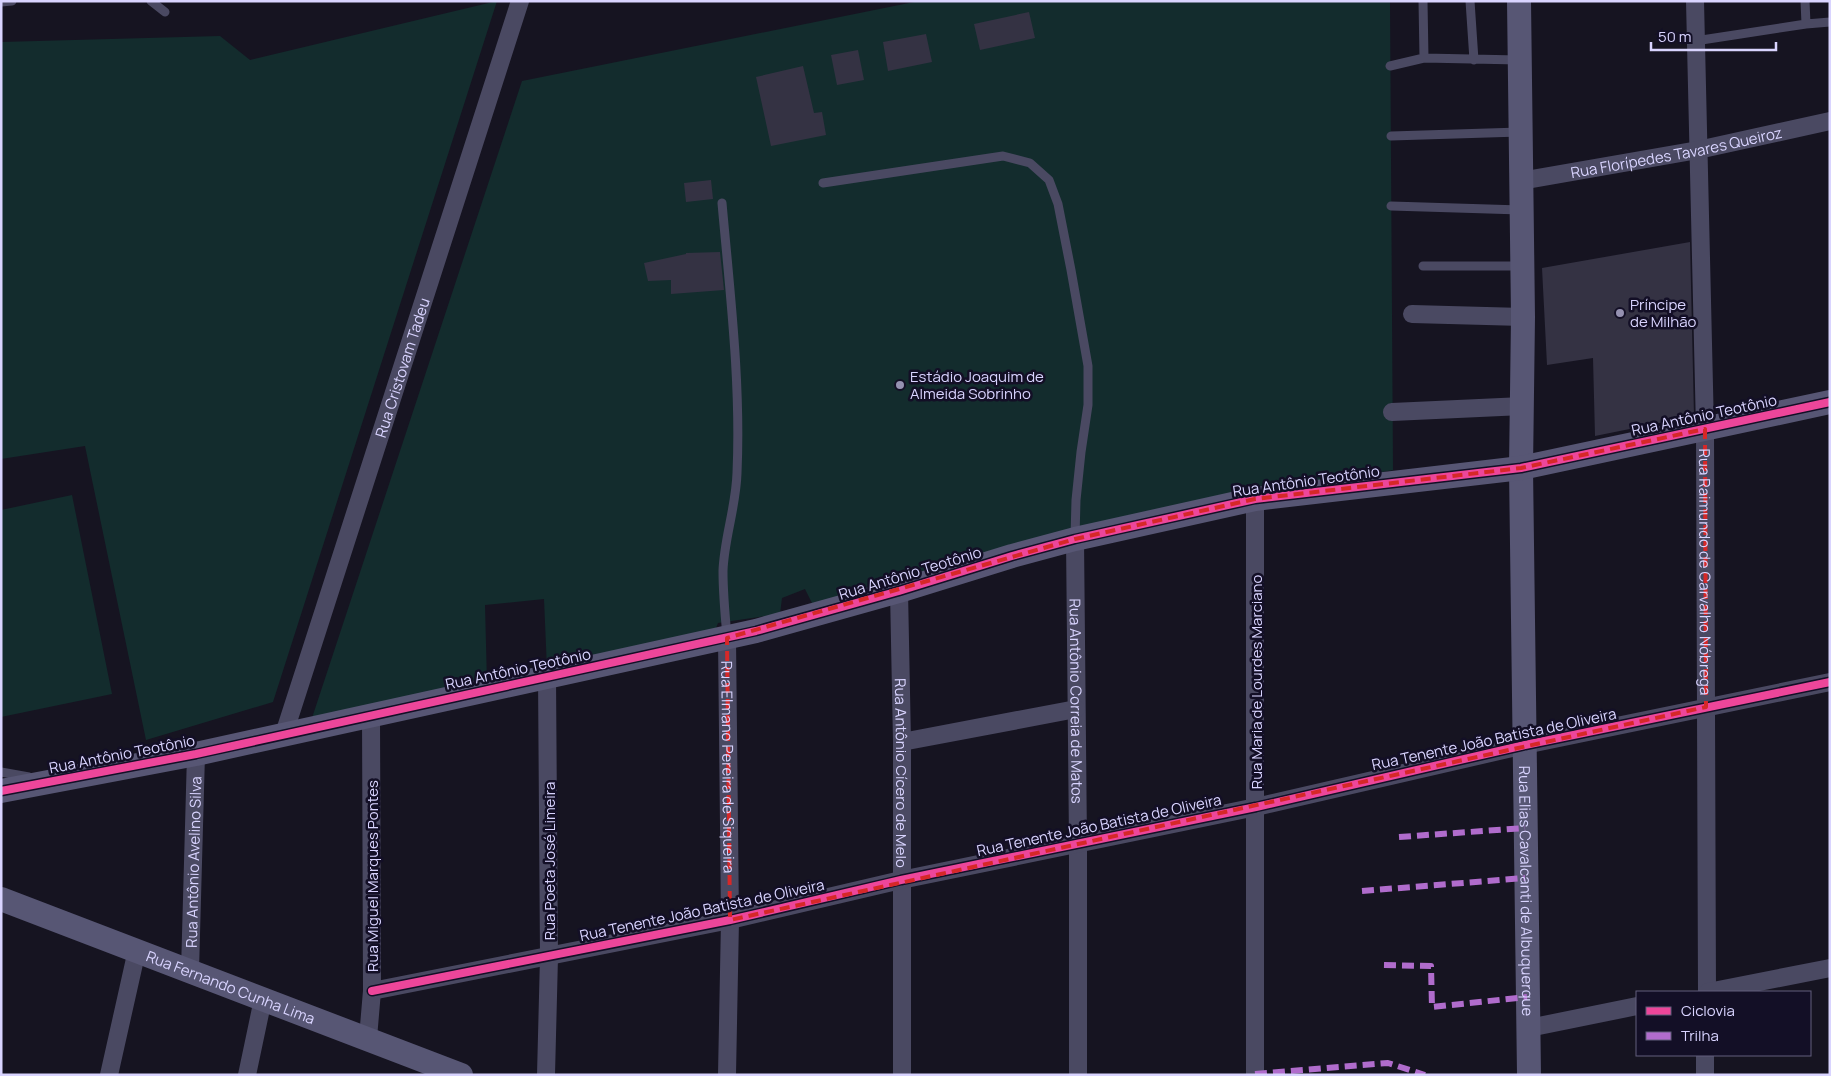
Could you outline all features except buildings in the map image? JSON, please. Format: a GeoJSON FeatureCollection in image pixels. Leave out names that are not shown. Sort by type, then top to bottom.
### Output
{"type":"FeatureCollection","features":[{"type":"Feature","properties":{"kind":"street","name":"Rua Cristovam Tadeu"},"geometry":{"type":"LineString","coordinates":[[284,734],[520,1]]}},
{"type":"Feature","properties":{"kind":"street","name":"Rua Elias Cavalcanti de Albuquerque"},"geometry":{"type":"LineString","coordinates":[[1519,1],[1523,317],[1521,468],[1529,1075]]}},
{"type":"Feature","properties":{"kind":"street","name":"Rua Raimundo de Carvalho Nóbrega"},"geometry":{"type":"LineString","coordinates":[[1694,1],[1705,429],[1707,991]]}},
{"type":"Feature","properties":{"kind":"street","name":"Rua Florípedes Tavares Queiroz"},"geometry":{"type":"LineString","coordinates":[[1521,181],[1698,150],[1830,121]]}},
{"type":"Feature","properties":{"kind":"street"},"geometry":{"type":"LineString","coordinates":[[1412,314],[1523,317]]}},
{"type":"Feature","properties":{"kind":"street","name":"Rua Antônio Teotônio"},"geometry":{"type":"LineString","coordinates":[[1,791],[196,754],[371,714],[727,638],[797,621],[961,571],[1075,539],[1256,500],[1521,468],[1830,402]]}},
{"type":"Feature","properties":{"kind":"street"},"geometry":{"type":"LineString","coordinates":[[1392,412],[1523,406]]}},
{"type":"Feature","properties":{"kind":"street","name":"Rua Maria de Lourdes Marciano"},"geometry":{"type":"LineString","coordinates":[[1254,1075],[1256,500]]}},
{"type":"Feature","properties":{"kind":"street","name":"Rua Antônio Correia de Matos"},"geometry":{"type":"LineString","coordinates":[[1075,539],[1078,1075]]}},
{"type":"Feature","properties":{"kind":"street","name":"Rua Antônio Cícero de Melo"},"geometry":{"type":"LineString","coordinates":[[899,591],[902,742],[902,1075]]}},
{"type":"Feature","properties":{"kind":"street","name":"Rua Elmano Pereira de Siqueira"},"geometry":{"type":"LineString","coordinates":[[727,638],[730,920],[727,1075]]}},
{"type":"Feature","properties":{"kind":"street","name":"Rua Poeta José Limeira"},"geometry":{"type":"LineString","coordinates":[[546,1075],[549,957],[547,676]]}},
{"type":"Feature","properties":{"kind":"street","name":"Rua Tenente João Batista de Oliveira"},"geometry":{"type":"LineString","coordinates":[[372,991],[730,920],[902,880],[1256,807],[1525,745],[1830,682]]}},
{"type":"Feature","properties":{"kind":"street"},"geometry":{"type":"LineString","coordinates":[[902,742],[1076,709]]}},
{"type":"Feature","properties":{"kind":"street","name":"Rua Miguel Marques Pontes"},"geometry":{"type":"LineString","coordinates":[[368,1038],[372,991],[371,714]]}},
{"type":"Feature","properties":{"kind":"street","name":"Rua Antônio Avelino Silva"},"geometry":{"type":"LineString","coordinates":[[190,971],[196,754]]}},
{"type":"Feature","properties":{"kind":"street","name":"Rua Fernando Cunha Lima"},"geometry":{"type":"LineString","coordinates":[[1,899],[263,1000],[368,1038],[460,1075]]}},
{"type":"Feature","properties":{"kind":"street"},"geometry":{"type":"LineString","coordinates":[[109,1075],[137,950]]}},
{"type":"Feature","properties":{"kind":"street"},"geometry":{"type":"LineString","coordinates":[[1712,991],[1830,968]]}},
{"type":"Feature","properties":{"kind":"street"},"geometry":{"type":"LineString","coordinates":[[247,1075],[263,1000]]}},
{"type":"Feature","properties":{"kind":"street"},"geometry":{"type":"LineString","coordinates":[[1528,1028],[1636,1006]]}},
{"type":"Feature","properties":{"kind":"street"},"geometry":{"type":"LineString","coordinates":[[1705,1075],[1706,1056]]}},
{"type":"Feature","properties":{"kind":"lane"},"geometry":{"type":"LineString","coordinates":[[1,2],[12,1]]}},
{"type":"Feature","properties":{"kind":"lane"},"geometry":{"type":"LineString","coordinates":[[151,1],[165,12]]}},
{"type":"Feature","properties":{"kind":"lane"},"geometry":{"type":"LineString","coordinates":[[1423,1],[1424,58]]}},
{"type":"Feature","properties":{"kind":"lane"},"geometry":{"type":"LineString","coordinates":[[1470,1],[1474,60]]}},
{"type":"Feature","properties":{"kind":"lane"},"geometry":{"type":"LineString","coordinates":[[1805,1],[1806,24]]}},
{"type":"Feature","properties":{"kind":"lane"},"geometry":{"type":"LineString","coordinates":[[1695,41],[1830,22]]}},
{"type":"Feature","properties":{"kind":"lane"},"geometry":{"type":"LineString","coordinates":[[1390,66],[1424,58],[1520,60]]}},
{"type":"Feature","properties":{"kind":"lane"},"geometry":{"type":"LineString","coordinates":[[1391,136],[1520,132]]}},
{"type":"Feature","properties":{"kind":"lane"},"geometry":{"type":"LineString","coordinates":[[823,183],[1003,156],[1030,163],[1049,180],[1058,204],[1088,366],[1088,405],[1076,500],[1075,539]]}},
{"type":"Feature","properties":{"kind":"lane"},"geometry":{"type":"LineString","coordinates":[[722,203],[738,403],[738,474],[723,570],[727,638]]}},
{"type":"Feature","properties":{"kind":"lane"},"geometry":{"type":"LineString","coordinates":[[1391,206],[1522,210]]}},
{"type":"Feature","properties":{"kind":"lane"},"geometry":{"type":"LineString","coordinates":[[1423,266],[1522,266]]}},
{"type":"Feature","properties":{"kind":"lane"},"geometry":{"type":"LineString","coordinates":[[1,772],[52,782]]}},
{"type":"Feature","properties":{"kind":"highlighted area"},"geometry":{"type":"Polygon","coordinates":[[[1705,429],[1706,707],[730,920],[727,638],[1075,539],[1255,499],[1521,468],[1705,429]]]}},
{"type":"Feature","properties":{"kind":"green space"},"geometry":{"type":"Polygon","coordinates":[[[497,1],[273,702],[146,740],[85,446],[1,459],[1,42],[220,36],[250,60],[497,1]]]}},
{"type":"Feature","properties":{"kind":"green space"},"geometry":{"type":"Polygon","coordinates":[[[919,1],[1390,1],[1393,470],[1125,522],[816,611],[805,589],[782,598],[780,614],[718,623],[713,636],[547,669],[544,599],[485,605],[487,683],[311,721],[522,81],[919,1]]]}},
{"type":"Feature","properties":{"kind":"green space"},"geometry":{"type":"Polygon","coordinates":[[[72,495],[112,694],[1,717],[1,510],[72,495]]]}},
{"type":"Feature","properties":{"kind":"marked path"},"geometry":{"type":"LineString","coordinates":[[1399,837],[1525,828]]}},
{"type":"Feature","properties":{"kind":"marked path"},"geometry":{"type":"LineString","coordinates":[[1362,891],[1525,878]]}},
{"type":"Feature","properties":{"kind":"marked path"},"geometry":{"type":"LineString","coordinates":[[1384,965],[1431,966],[1432,1007],[1527,997]]}},
{"type":"Feature","properties":{"kind":"marked path"},"geometry":{"type":"LineString","coordinates":[[1255,1074],[1388,1063],[1425,1075]]}},
{"type":"Feature","properties":{"kind":"cycle path"},"geometry":{"type":"LineString","coordinates":[[1,791],[196,754],[756,631],[1075,539],[1255,499],[1521,468],[1830,402]]}},
{"type":"Feature","properties":{"kind":"cycle path"},"geometry":{"type":"LineString","coordinates":[[372,991],[730,920],[901,880],[1256,807],[1525,745],[1830,682]]}},
{"type":"Feature","properties":{"kind":"place","name":"Príncipe de Milhão"},"geometry":{"type":"Point","coordinates":[1620,313]}},
{"type":"Feature","properties":{"kind":"place","name":"Estádio Joaquim de Almeida Sobrinho"},"geometry":{"type":"Point","coordinates":[900,385]}}]}
